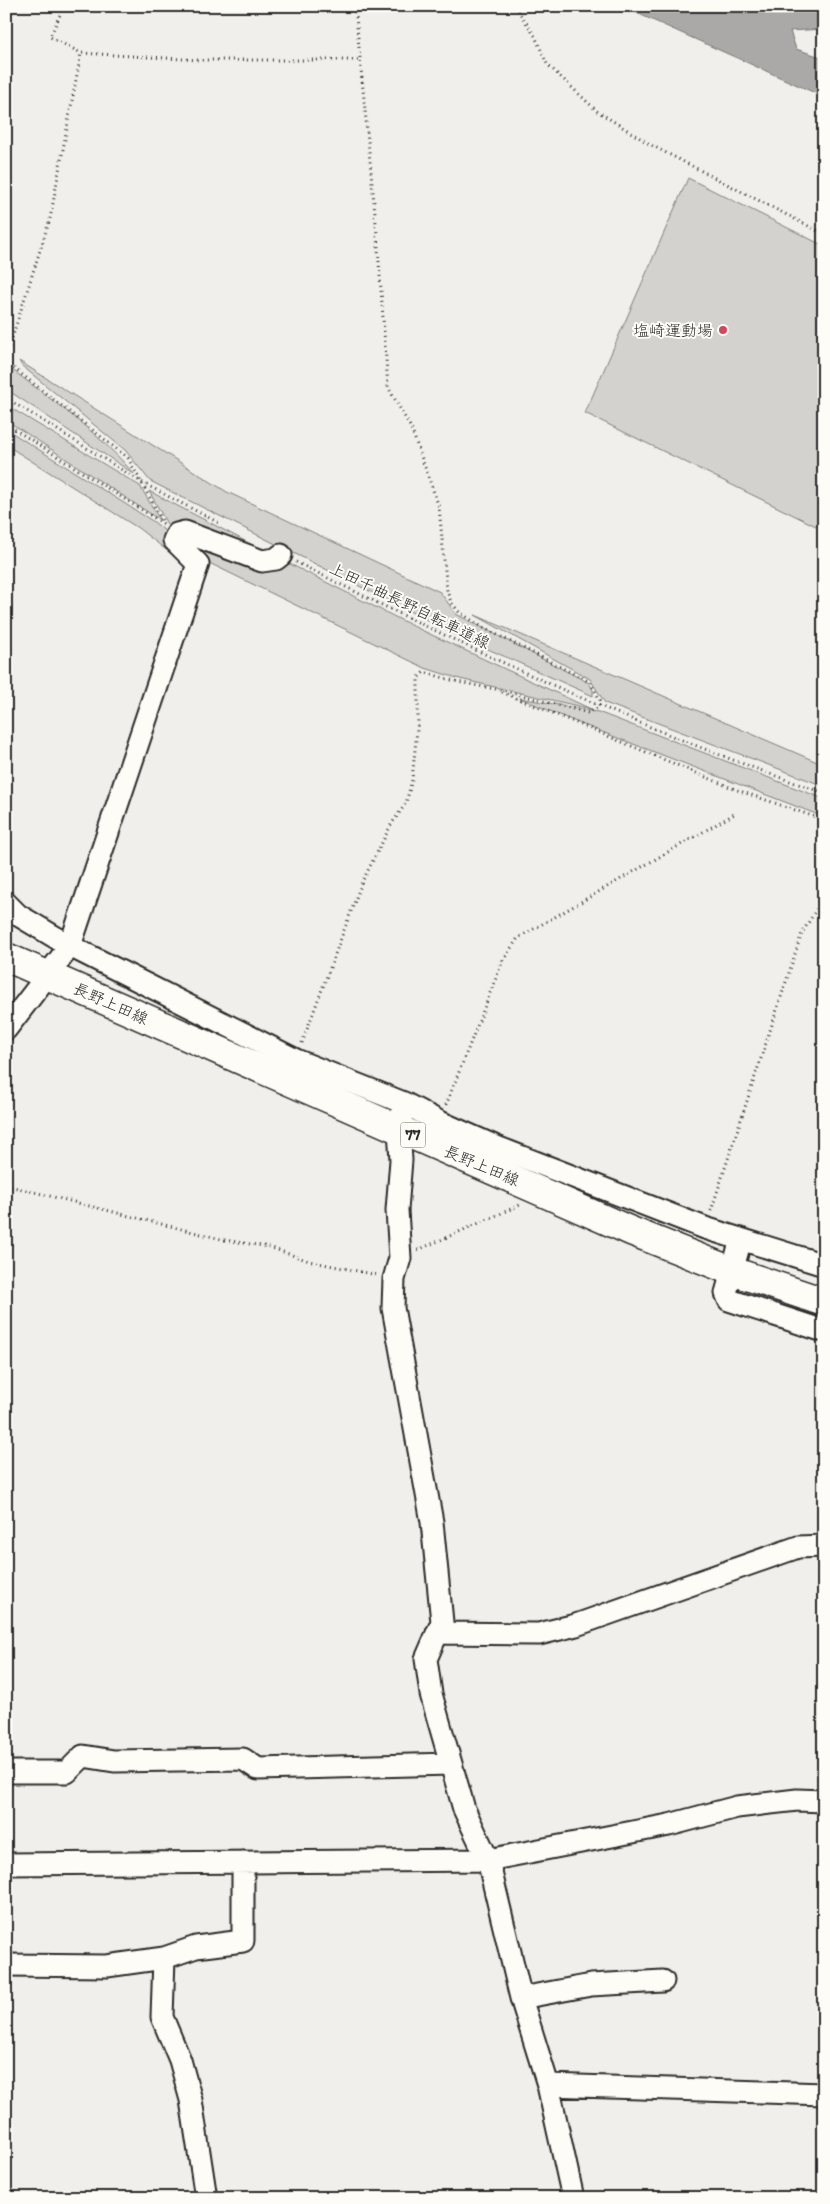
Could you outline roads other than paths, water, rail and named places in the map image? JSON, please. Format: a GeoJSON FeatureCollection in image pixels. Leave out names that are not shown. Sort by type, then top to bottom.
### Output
{"type":"FeatureCollection","features":[{"type":"Feature","properties":{"kind":"main road","name":"長野上田線"},"geometry":{"type":"LineString","coordinates":[[6,957],[631,1231],[732,1271],[824,1302]]}},
{"type":"Feature","properties":{"kind":"street"},"geometry":{"type":"LineString","coordinates":[[6,1029],[70,946],[198,564],[174,540],[171,530],[185,532],[262,561],[276,559],[281,555]]}},
{"type":"Feature","properties":{"kind":"street"},"geometry":{"type":"LineString","coordinates":[[6,903],[18,915],[70,946],[296,1060],[404,1103],[440,1122],[705,1228],[824,1265]]}},
{"type":"Feature","properties":{"kind":"street"},"geometry":{"type":"LineString","coordinates":[[404,1103],[399,1130],[401,1160],[397,1210],[400,1258],[394,1279],[393,1308],[432,1522],[442,1622],[426,1659],[431,1694],[464,1809],[488,1860],[521,1998],[548,2085],[573,2198]]}},
{"type":"Feature","properties":{"kind":"street"},"geometry":{"type":"LineString","coordinates":[[546,1193],[569,1174]]}},
{"type":"Feature","properties":{"kind":"street"},"geometry":{"type":"LineString","coordinates":[[741,1240],[726,1293],[729,1300],[824,1331]]}},
{"type":"Feature","properties":{"kind":"street"},"geometry":{"type":"LineString","coordinates":[[437,1633],[540,1634],[576,1625],[798,1547],[824,1546]]}},
{"type":"Feature","properties":{"kind":"street"},"geometry":{"type":"LineString","coordinates":[[6,1772],[66,1772],[84,1756],[114,1761],[243,1759],[258,1769],[451,1764]]}},
{"type":"Feature","properties":{"kind":"street"},"geometry":{"type":"LineString","coordinates":[[6,1864],[488,1860],[670,1825],[737,1807],[797,1800],[824,1801]]}},
{"type":"Feature","properties":{"kind":"street"},"geometry":{"type":"LineString","coordinates":[[6,1965],[107,1966],[164,1958],[196,1947],[243,1941],[243,1862]]}},
{"type":"Feature","properties":{"kind":"street"},"geometry":{"type":"LineString","coordinates":[[164,1958],[162,2017],[180,2060],[191,2100],[206,2198]]}},
{"type":"Feature","properties":{"kind":"street"},"geometry":{"type":"LineString","coordinates":[[521,1998],[591,1985],[663,1981]]}},
{"type":"Feature","properties":{"kind":"street"},"geometry":{"type":"LineString","coordinates":[[548,2085],[824,2094]]}},
{"type":"Feature","properties":{"kind":"place","name":"塩崎運動場"},"geometry":{"type":"Point","coordinates":[723,330]}}]}
